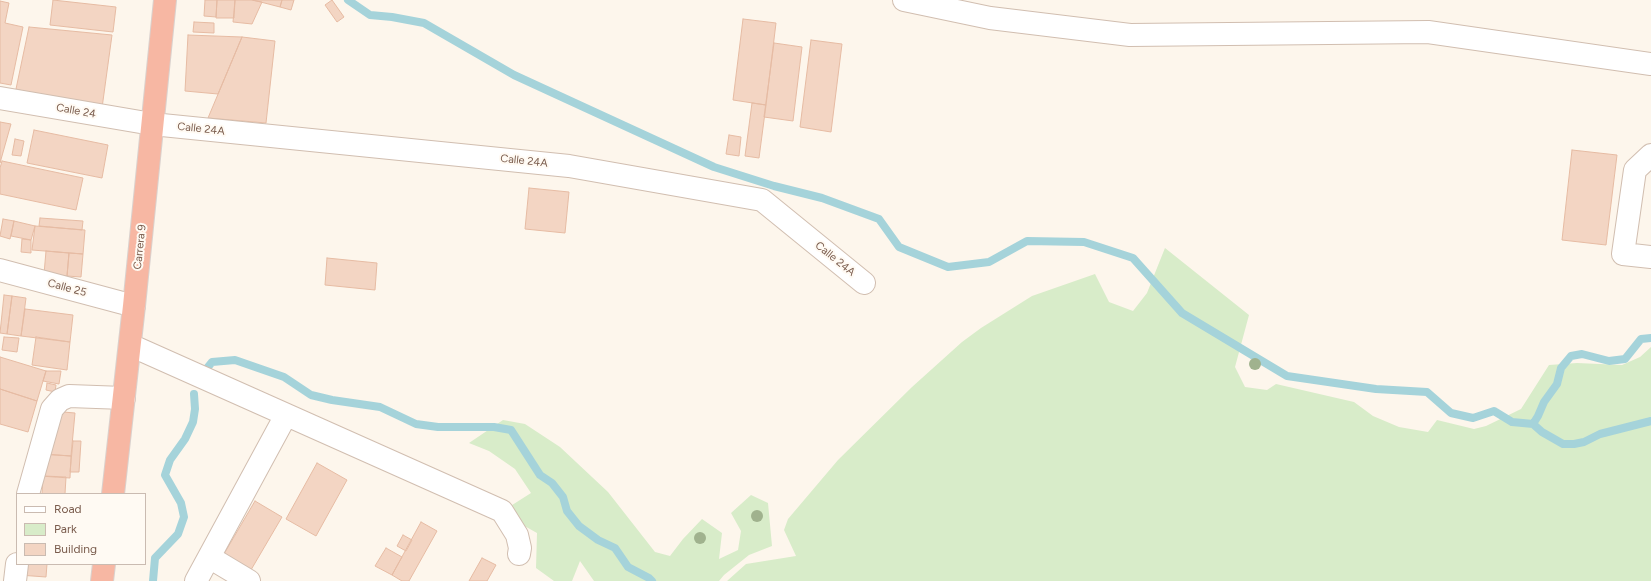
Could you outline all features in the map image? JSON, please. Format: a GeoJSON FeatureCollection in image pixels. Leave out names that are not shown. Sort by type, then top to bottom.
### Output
{"type":"FeatureCollection","features":[{"type":"Feature","properties":{"kind":"highway","name":"Carrera 9"},"geometry":{"type":"LineString","coordinates":[[112,493],[130,346],[165,0]]}},
{"type":"Feature","properties":{"kind":"highway"},"geometry":{"type":"LineString","coordinates":[[102,581],[104,565]]}},
{"type":"Feature","properties":{"kind":"street"},"geometry":{"type":"LineString","coordinates":[[904,0],[990,18],[1130,34],[1428,32],[1650,67]]}},
{"type":"Feature","properties":{"kind":"street","name":"Calle 24"},"geometry":{"type":"LineString","coordinates":[[0,98],[152,124]]}},
{"type":"Feature","properties":{"kind":"street","name":"Calle 24A"},"geometry":{"type":"LineString","coordinates":[[152,124],[569,166],[762,200],[864,283]]}},
{"type":"Feature","properties":{"kind":"street"},"geometry":{"type":"LineString","coordinates":[[1651,155],[1635,170],[1623,254],[1651,257]]}},
{"type":"Feature","properties":{"kind":"street","name":"Calle 25"},"geometry":{"type":"LineString","coordinates":[[0,270],[134,306]]}},
{"type":"Feature","properties":{"kind":"street"},"geometry":{"type":"LineString","coordinates":[[130,346],[502,511],[517,535],[520,548],[519,554]]}},
{"type":"Feature","properties":{"kind":"street"},"geometry":{"type":"LineString","coordinates":[[28,493],[52,409],[60,400],[69,396],[124,398]]}},
{"type":"Feature","properties":{"kind":"street"},"geometry":{"type":"LineString","coordinates":[[196,581],[286,415]]}},
{"type":"Feature","properties":{"kind":"street"},"geometry":{"type":"LineString","coordinates":[[209,557],[249,581]]}},
{"type":"Feature","properties":{"kind":"green space"},"geometry":{"type":"Polygon","coordinates":[[[1165,248],[1249,315],[1235,367],[1245,387],[1267,390],[1276,384],[1354,402],[1373,416],[1399,427],[1428,432],[1437,420],[1474,429],[1486,426],[1521,409],[1549,365],[1577,363],[1622,365],[1640,357],[1651,347],[1651,581],[727,581],[746,564],[796,556],[784,530],[788,519],[838,460],[912,387],[962,342],[981,328],[1032,296],[1095,274],[1109,302],[1133,311],[1147,293],[1165,248]]]}},
{"type":"Feature","properties":{"kind":"green space"},"geometry":{"type":"Polygon","coordinates":[[[503,420],[525,424],[560,447],[608,492],[655,552],[670,556],[683,539],[702,519],[722,533],[719,559],[738,550],[741,531],[731,513],[751,495],[768,503],[772,546],[749,555],[724,575],[719,581],[594,581],[580,561],[572,581],[554,581],[536,568],[537,533],[512,519],[509,507],[531,493],[515,469],[489,451],[469,443],[503,420]]]}},
{"type":"Feature","properties":{"kind":"building"},"geometry":{"type":"Polygon","coordinates":[[[53,0],[116,7],[113,32],[50,25],[53,0]]]}},
{"type":"Feature","properties":{"kind":"building"},"geometry":{"type":"Polygon","coordinates":[[[205,0],[217,0],[216,17],[204,16],[205,0]]]}},
{"type":"Feature","properties":{"kind":"building"},"geometry":{"type":"Polygon","coordinates":[[[217,0],[235,0],[234,18],[216,18],[217,0]]]}},
{"type":"Feature","properties":{"kind":"building"},"geometry":{"type":"Polygon","coordinates":[[[235,0],[262,2],[252,24],[233,22],[235,0]]]}},
{"type":"Feature","properties":{"kind":"building"},"geometry":{"type":"Polygon","coordinates":[[[253,0],[282,0],[280,7],[253,0]]]}},
{"type":"Feature","properties":{"kind":"building"},"geometry":{"type":"Polygon","coordinates":[[[282,0],[294,0],[291,10],[280,7],[282,0]]]}},
{"type":"Feature","properties":{"kind":"building"},"geometry":{"type":"Polygon","coordinates":[[[332,0],[344,17],[337,22],[325,5],[332,0]]]}},
{"type":"Feature","properties":{"kind":"building"},"geometry":{"type":"Polygon","coordinates":[[[0,1],[9,3],[5,23],[23,27],[11,85],[0,83],[0,1]]]}},
{"type":"Feature","properties":{"kind":"building"},"geometry":{"type":"Polygon","coordinates":[[[743,19],[776,23],[766,105],[733,100],[743,19]]]}},
{"type":"Feature","properties":{"kind":"building"},"geometry":{"type":"Polygon","coordinates":[[[194,22],[214,23],[214,33],[193,32],[194,22]]]}},
{"type":"Feature","properties":{"kind":"building"},"geometry":{"type":"Polygon","coordinates":[[[29,27],[112,35],[102,108],[58,101],[16,89],[29,27]]]}},
{"type":"Feature","properties":{"kind":"building"},"geometry":{"type":"Polygon","coordinates":[[[188,35],[242,37],[218,94],[185,91],[188,35]]]}},
{"type":"Feature","properties":{"kind":"building"},"geometry":{"type":"Polygon","coordinates":[[[242,37],[275,41],[266,123],[208,118],[242,37]]]}},
{"type":"Feature","properties":{"kind":"building"},"geometry":{"type":"Polygon","coordinates":[[[811,40],[842,44],[831,132],[800,127],[811,40]]]}},
{"type":"Feature","properties":{"kind":"building"},"geometry":{"type":"Polygon","coordinates":[[[774,43],[802,47],[793,121],[764,117],[774,43]]]}},
{"type":"Feature","properties":{"kind":"building"},"geometry":{"type":"Polygon","coordinates":[[[752,103],[766,105],[759,158],[745,156],[752,103]]]}},
{"type":"Feature","properties":{"kind":"building"},"geometry":{"type":"Polygon","coordinates":[[[0,122],[11,124],[0,163],[0,122]]]}},
{"type":"Feature","properties":{"kind":"building"},"geometry":{"type":"Polygon","coordinates":[[[34,130],[108,145],[102,178],[27,163],[34,130]]]}},
{"type":"Feature","properties":{"kind":"building"},"geometry":{"type":"Polygon","coordinates":[[[729,135],[741,137],[739,156],[726,154],[729,135]]]}},
{"type":"Feature","properties":{"kind":"building"},"geometry":{"type":"Polygon","coordinates":[[[15,139],[24,141],[21,156],[12,155],[15,139]]]}},
{"type":"Feature","properties":{"kind":"building"},"geometry":{"type":"Polygon","coordinates":[[[1572,150],[1617,155],[1606,245],[1562,240],[1572,150]]]}},
{"type":"Feature","properties":{"kind":"building"},"geometry":{"type":"Polygon","coordinates":[[[2,161],[83,178],[76,210],[0,194],[0,168],[2,161]]]}},
{"type":"Feature","properties":{"kind":"building"},"geometry":{"type":"Polygon","coordinates":[[[529,188],[569,192],[565,233],[525,229],[529,188]]]}},
{"type":"Feature","properties":{"kind":"building"},"geometry":{"type":"Polygon","coordinates":[[[40,218],[83,221],[82,230],[39,226],[40,218]]]}},
{"type":"Feature","properties":{"kind":"building"},"geometry":{"type":"Polygon","coordinates":[[[3,219],[14,221],[10,239],[0,236],[3,219]]]}},
{"type":"Feature","properties":{"kind":"building"},"geometry":{"type":"Polygon","coordinates":[[[14,221],[35,226],[31,240],[11,236],[14,221]]]}},
{"type":"Feature","properties":{"kind":"building"},"geometry":{"type":"Polygon","coordinates":[[[35,226],[85,230],[83,254],[32,250],[35,226]]]}},
{"type":"Feature","properties":{"kind":"building"},"geometry":{"type":"Polygon","coordinates":[[[22,239],[31,240],[31,253],[21,252],[22,239]]]}},
{"type":"Feature","properties":{"kind":"building"},"geometry":{"type":"Polygon","coordinates":[[[46,251],[69,253],[67,276],[44,274],[46,251]]]}},
{"type":"Feature","properties":{"kind":"building"},"geometry":{"type":"Polygon","coordinates":[[[69,253],[83,254],[81,277],[67,276],[69,253]]]}},
{"type":"Feature","properties":{"kind":"building"},"geometry":{"type":"Polygon","coordinates":[[[327,258],[377,263],[375,290],[325,285],[327,258]]]}},
{"type":"Feature","properties":{"kind":"building"},"geometry":{"type":"Polygon","coordinates":[[[4,295],[12,296],[7,334],[0,333],[4,295]]]}},
{"type":"Feature","properties":{"kind":"building"},"geometry":{"type":"Polygon","coordinates":[[[12,296],[26,298],[21,336],[7,334],[12,296]]]}},
{"type":"Feature","properties":{"kind":"building"},"geometry":{"type":"Polygon","coordinates":[[[25,309],[73,315],[70,342],[21,336],[25,309]]]}},
{"type":"Feature","properties":{"kind":"building"},"geometry":{"type":"Polygon","coordinates":[[[4,337],[19,338],[17,352],[2,350],[4,337]]]}},
{"type":"Feature","properties":{"kind":"building"},"geometry":{"type":"Polygon","coordinates":[[[36,337],[70,342],[67,370],[32,365],[36,337]]]}},
{"type":"Feature","properties":{"kind":"building"},"geometry":{"type":"Polygon","coordinates":[[[0,357],[46,371],[37,401],[0,389],[0,357]]]}},
{"type":"Feature","properties":{"kind":"building"},"geometry":{"type":"Polygon","coordinates":[[[46,371],[61,371],[59,384],[43,381],[46,371]]]}},
{"type":"Feature","properties":{"kind":"building"},"geometry":{"type":"Polygon","coordinates":[[[47,383],[56,385],[55,392],[46,390],[47,383]]]}},
{"type":"Feature","properties":{"kind":"building"},"geometry":{"type":"Polygon","coordinates":[[[0,389],[37,401],[28,432],[0,424],[0,389]]]}},
{"type":"Feature","properties":{"kind":"building"},"geometry":{"type":"Polygon","coordinates":[[[63,412],[75,413],[71,456],[43,454],[63,412]]]}},
{"type":"Feature","properties":{"kind":"building"},"geometry":{"type":"Polygon","coordinates":[[[73,441],[81,441],[79,472],[70,472],[73,441]]]}},
{"type":"Feature","properties":{"kind":"building"},"geometry":{"type":"Polygon","coordinates":[[[41,454],[71,456],[70,478],[40,476],[41,454]]]}},
{"type":"Feature","properties":{"kind":"building"},"geometry":{"type":"Polygon","coordinates":[[[317,463],[347,480],[316,536],[286,519],[317,463]]]}},
{"type":"Feature","properties":{"kind":"building"},"geometry":{"type":"Polygon","coordinates":[[[43,476],[66,477],[65,493],[42,493],[43,476]]]}},
{"type":"Feature","properties":{"kind":"building"},"geometry":{"type":"Polygon","coordinates":[[[255,501],[282,517],[248,575],[221,559],[255,501]]]}},
{"type":"Feature","properties":{"kind":"building"},"geometry":{"type":"Polygon","coordinates":[[[421,522],[437,531],[409,581],[402,581],[392,575],[421,522]]]}},
{"type":"Feature","properties":{"kind":"building"},"geometry":{"type":"Polygon","coordinates":[[[403,535],[412,540],[406,551],[397,546],[403,535]]]}},
{"type":"Feature","properties":{"kind":"building"},"geometry":{"type":"Polygon","coordinates":[[[386,548],[402,557],[392,575],[375,566],[386,548]]]}},
{"type":"Feature","properties":{"kind":"building"},"geometry":{"type":"Polygon","coordinates":[[[482,558],[496,565],[487,581],[469,581],[482,558]]]}},
{"type":"Feature","properties":{"kind":"building"},"geometry":{"type":"Polygon","coordinates":[[[20,565],[47,565],[46,577],[19,575],[20,565]]]}},
{"type":"Feature","properties":{"kind":"waterway"},"geometry":{"type":"LineString","coordinates":[[348,0],[370,15],[392,17],[424,23],[514,75],[714,167],[774,186],[822,198],[879,219],[899,247],[948,267],[989,262],[1027,241],[1084,242],[1133,258],[1182,313],[1287,376],[1376,389],[1427,392],[1451,413],[1473,418],[1494,411],[1512,422],[1533,424],[1544,402],[1557,384],[1561,368],[1571,356],[1582,354],[1609,361],[1625,359],[1641,339],[1651,338]]}},
{"type":"Feature","properties":{"kind":"waterway"},"geometry":{"type":"LineString","coordinates":[[204,372],[212,362],[235,360],[284,377],[311,395],[332,400],[380,407],[416,424],[438,427],[494,427],[511,430],[540,475],[552,483],[563,497],[567,511],[579,526],[598,540],[615,548],[628,567],[652,581]]}},
{"type":"Feature","properties":{"kind":"waterway"},"geometry":{"type":"LineString","coordinates":[[153,581],[155,558],[178,534],[184,517],[181,503],[165,475],[170,460],[185,439],[193,422],[195,409],[194,394]]}},
{"type":"Feature","properties":{"kind":"waterway"},"geometry":{"type":"LineString","coordinates":[[1533,424],[1542,432],[1563,444],[1574,444],[1584,442],[1600,434],[1651,421]]}}]}
